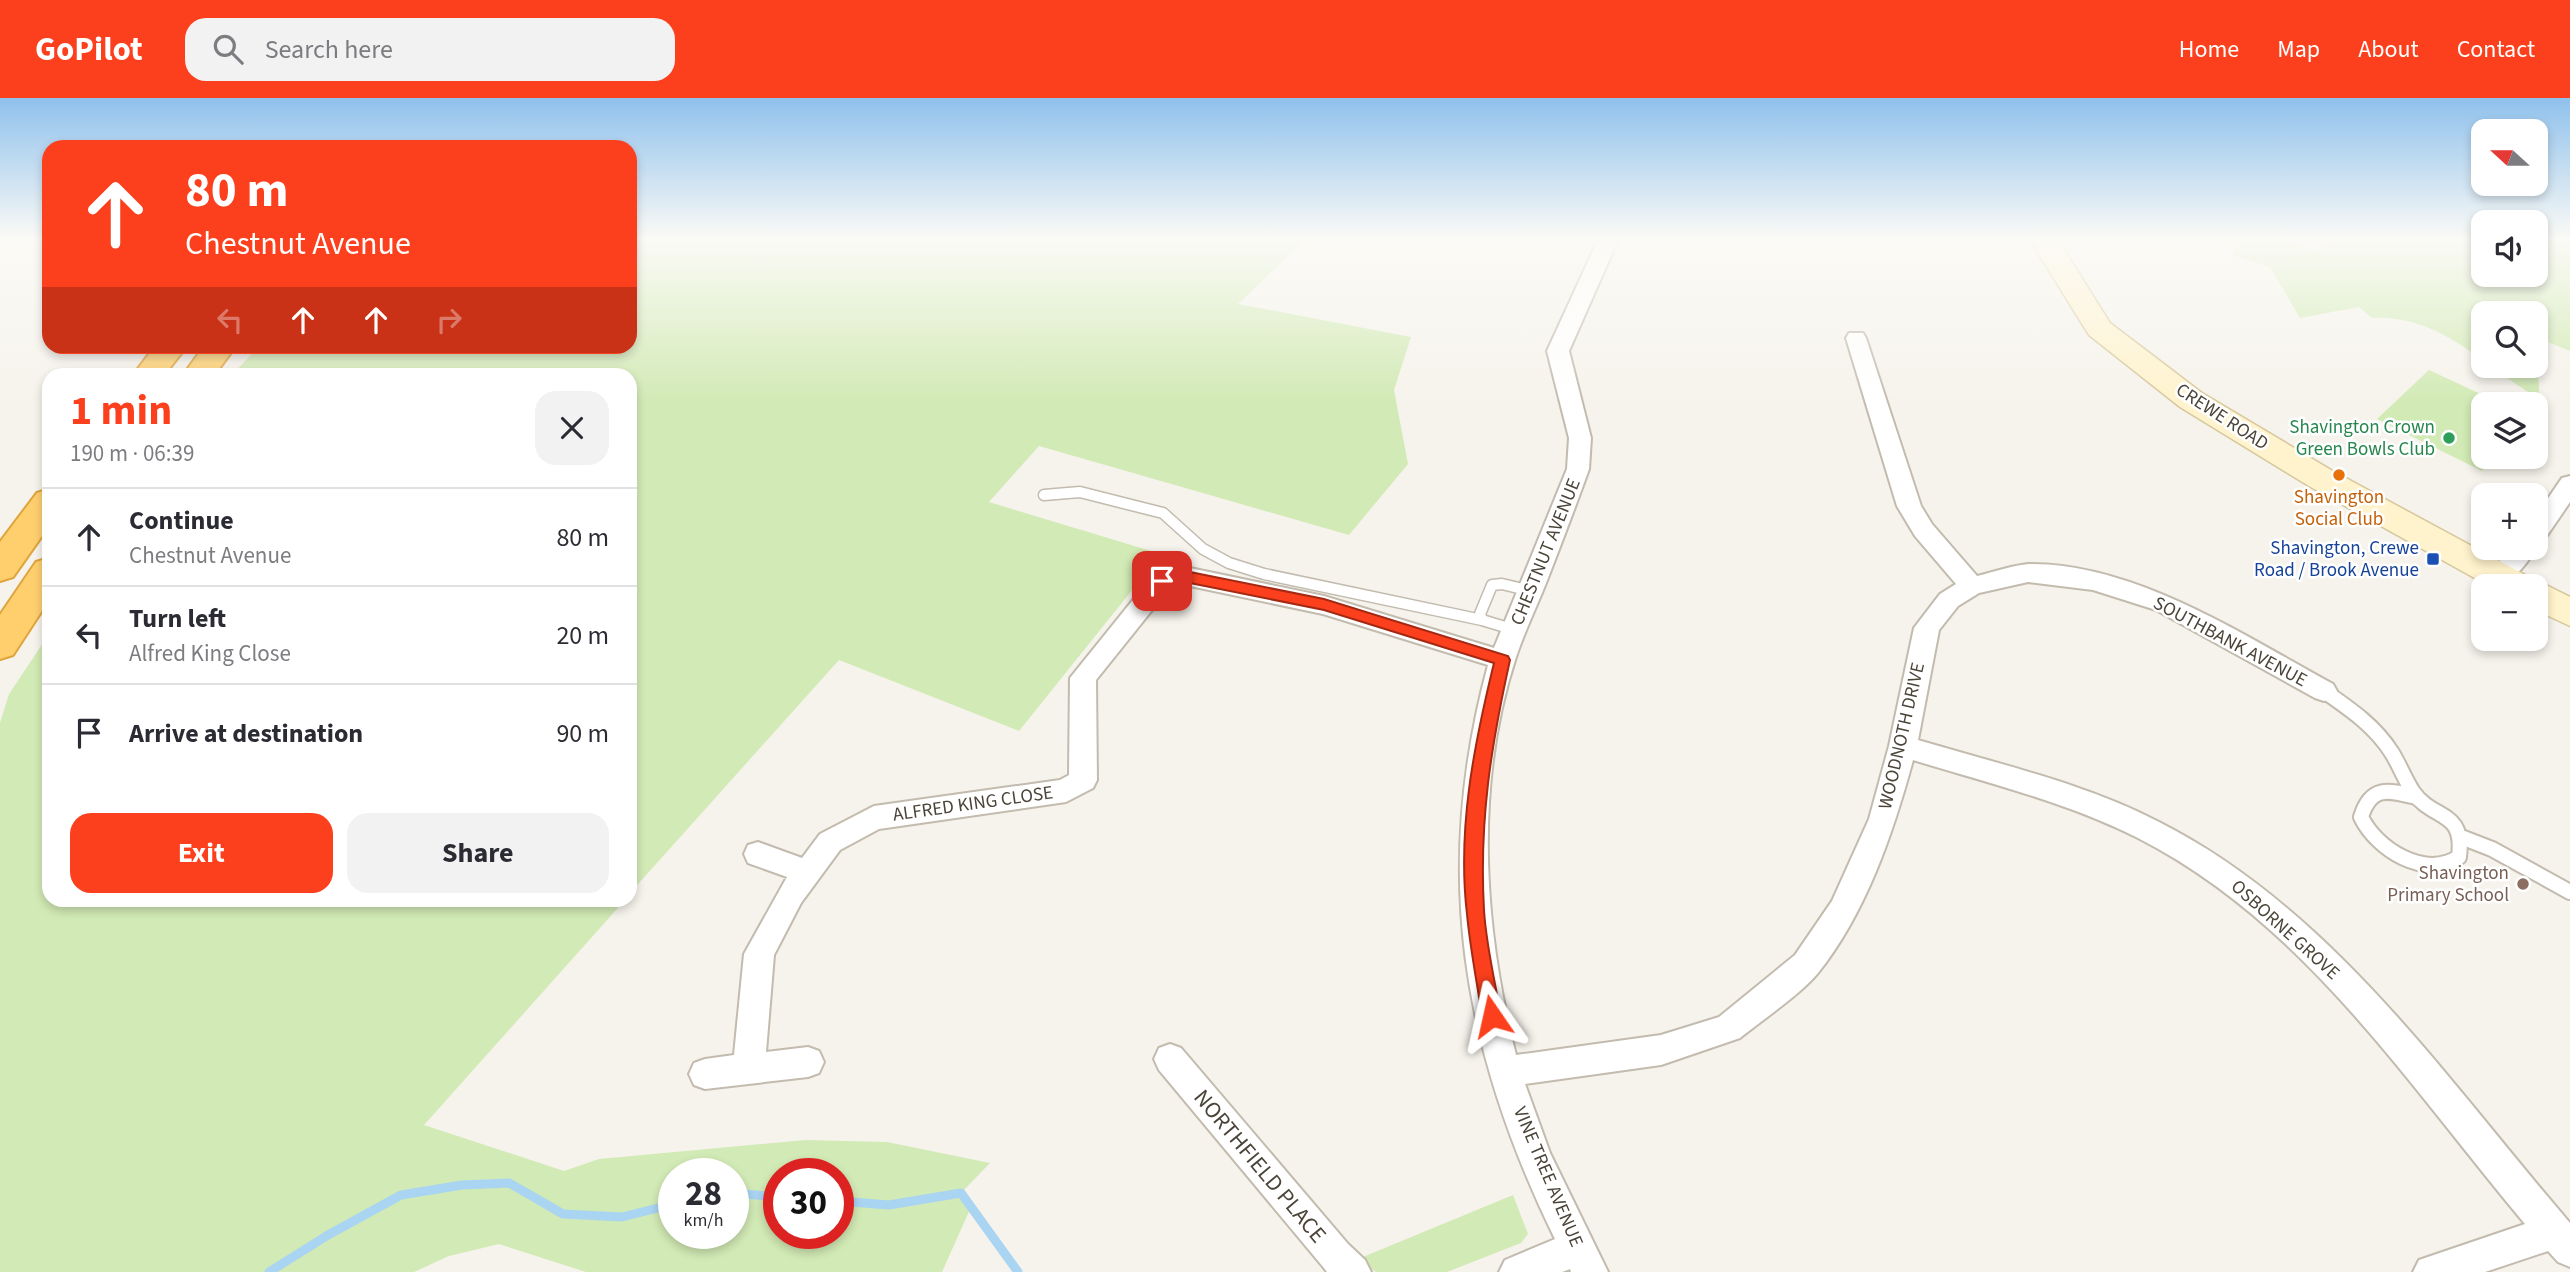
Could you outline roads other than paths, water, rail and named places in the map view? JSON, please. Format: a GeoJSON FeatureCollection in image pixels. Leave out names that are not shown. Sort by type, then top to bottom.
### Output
{"type":"FeatureCollection","features":[{"type":"Feature","properties":{"kind":"highway"},"geometry":{"type":"LineString","coordinates":[[154,368],[165,354]]}},
{"type":"Feature","properties":{"kind":"highway"},"geometry":{"type":"LineString","coordinates":[[204,368],[215,354]]}},
{"type":"Feature","properties":{"kind":"highway"},"geometry":{"type":"LineString","coordinates":[[0,568],[42,511]]}},
{"type":"Feature","properties":{"kind":"highway"},"geometry":{"type":"LineString","coordinates":[[0,645],[42,581]]}},
{"type":"Feature","properties":{"kind":"main road","name":"CREWE ROAD"},"geometry":{"type":"LineString","coordinates":[[2078,295],[2099,329],[2191,400],[2320,478],[2494,574]]}},
{"type":"Feature","properties":{"kind":"main road"},"geometry":{"type":"LineString","coordinates":[[2548,602],[2570,613]]}},
{"type":"Feature","properties":{"kind":"street","name":"CHESTNUT AVENUE"},"geometry":{"type":"LineString","coordinates":[[1490,707],[1503,660],[1578,469],[1581,452],[1558,351],[1583,295]]}},
{"type":"Feature","properties":{"kind":"street"},"geometry":{"type":"LineString","coordinates":[[1856,338],[1909,506],[1923,530],[1972,586]]}},
{"type":"Feature","properties":{"kind":"street"},"geometry":{"type":"LineString","coordinates":[[2548,517],[2570,485]]}},
{"type":"Feature","properties":{"kind":"street","name":"SOUTHBANK AVENUE"},"geometry":{"type":"LineString","coordinates":[[1972,586],[2028,573],[2094,581],[2165,604],[2324,691]]}},
{"type":"Feature","properties":{"kind":"street","name":"ALFRED KING CLOSE"},"geometry":{"type":"LineString","coordinates":[[749,1069],[760,954],[791,894],[830,842],[874,818],[1066,791],[1083,780],[1083,678],[1162,581],[1190,578],[1324,605],[1503,660]]}},
{"type":"Feature","properties":{"kind":"street","name":"WOODNOTH DRIVE"},"geometry":{"type":"LineString","coordinates":[[1507,1071],[1661,1050],[1729,1028],[1806,965],[1843,909],[1883,819],[1903,746],[1927,628],[1949,600],[1972,586]]}},
{"type":"Feature","properties":{"kind":"street","name":"VINE TREE AVENUE"},"geometry":{"type":"LineString","coordinates":[[1490,707],[1478,783],[1473,863],[1482,966],[1523,1128],[1584,1260]]}},
{"type":"Feature","properties":{"kind":"street","name":"OSBORNE GROVE"},"geometry":{"type":"LineString","coordinates":[[1903,746],[2075,799],[2150,831],[2226,876],[2288,927],[2346,986],[2406,1052],[2562,1241]]}},
{"type":"Feature","properties":{"kind":"street"},"geometry":{"type":"LineString","coordinates":[[758,854],[807,872]]}},
{"type":"Feature","properties":{"kind":"street","name":"NORTHFIELD PLACE"},"geometry":{"type":"LineString","coordinates":[[1170,1059],[1336,1256],[1353,1272]]}},
{"type":"Feature","properties":{"kind":"street"},"geometry":{"type":"LineString","coordinates":[[705,1074],[808,1062]]}},
{"type":"Feature","properties":{"kind":"street"},"geometry":{"type":"LineString","coordinates":[[2431,1272],[2562,1241]]}},
{"type":"Feature","properties":{"kind":"street"},"geometry":{"type":"LineString","coordinates":[[1517,1272],[1584,1260]]}},
{"type":"Feature","properties":{"kind":"lane"},"geometry":{"type":"LineString","coordinates":[[1044,495],[1080,492],[1143,506],[1163,513],[1203,550],[1228,563],[1264,574],[1482,620],[1515,630]]}},
{"type":"Feature","properties":{"kind":"lane"},"geometry":{"type":"LineString","coordinates":[[1482,620],[1480,614],[1492,585],[1502,584],[1531,591]]}},
{"type":"Feature","properties":{"kind":"lane"},"geometry":{"type":"LineString","coordinates":[[2324,691],[2378,734],[2416,797]]}},
{"type":"Feature","properties":{"kind":"lane"},"geometry":{"type":"LineString","coordinates":[[2384,792],[2416,797],[2444,814],[2461,837],[2463,848],[2458,858],[2449,864],[2436,866],[2402,858],[2373,837],[2365,824],[2362,812],[2364,802],[2372,795],[2384,792]]}},
{"type":"Feature","properties":{"kind":"lane"},"geometry":{"type":"LineString","coordinates":[[2461,837],[2492,849],[2570,892]]}},
{"type":"Feature","properties":{"kind":"waterway"},"geometry":{"type":"LineString","coordinates":[[269,1272],[328,1235],[401,1195],[462,1185],[509,1183],[563,1214],[622,1217],[658,1208]]}},
{"type":"Feature","properties":{"kind":"waterway"},"geometry":{"type":"LineString","coordinates":[[854,1202],[889,1205],[961,1193],[1018,1272]]}},
{"type":"Feature","properties":{"kind":"waterway"},"geometry":{"type":"LineString","coordinates":[[749,1194],[763,1196]]}},
{"type":"Feature","properties":{"kind":"place","name":"Shavington Crown Green Bowls Club"},"geometry":{"type":"Point","coordinates":[2449,438]}},
{"type":"Feature","properties":{"kind":"place","name":"Shavington Social Club"},"geometry":{"type":"Point","coordinates":[2339,475]}},
{"type":"Feature","properties":{"kind":"place","name":"Shavington, Crewe Road / Brook Avenue"},"geometry":{"type":"Point","coordinates":[2433,559]}},
{"type":"Feature","properties":{"kind":"place","name":"Shavington Primary School"},"geometry":{"type":"Point","coordinates":[2523,884]}}]}
